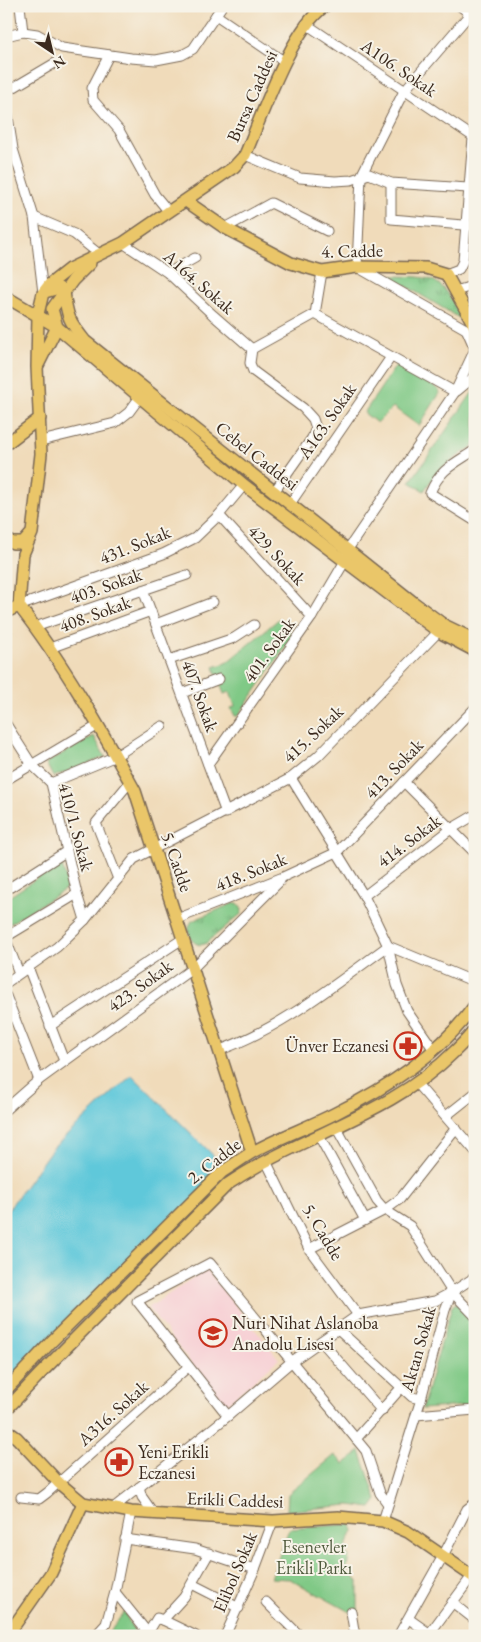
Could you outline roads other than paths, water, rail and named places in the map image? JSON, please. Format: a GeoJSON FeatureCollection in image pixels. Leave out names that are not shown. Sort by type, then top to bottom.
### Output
{"type":"FeatureCollection","features":[{"type":"Feature","properties":{"kind":"main road","name":"Bursa Caddesi"},"geometry":{"type":"LineString","coordinates":[[43,293],[50,284],[69,269],[123,243],[234,167],[245,155],[285,62],[306,24],[316,12],[325,6]]}},
{"type":"Feature","properties":{"kind":"main road","name":"4. Cadde"},"geometry":{"type":"LineString","coordinates":[[186,201],[225,228],[291,263],[322,272],[357,267],[426,268],[446,274]]}},
{"type":"Feature","properties":{"kind":"main road"},"geometry":{"type":"LineString","coordinates":[[37,367],[57,327],[52,309],[64,292],[99,254]]}},
{"type":"Feature","properties":{"kind":"main road"},"geometry":{"type":"LineString","coordinates":[[446,274],[456,291],[472,330]]}},
{"type":"Feature","properties":{"kind":"main road"},"geometry":{"type":"LineString","coordinates":[[6,612],[19,606],[24,554],[32,533],[41,454],[37,367],[38,314],[43,293],[59,288],[64,292]]}},
{"type":"Feature","properties":{"kind":"main road","name":"Cebel Caddesi"},"geometry":{"type":"LineString","coordinates":[[64,292],[66,315],[85,341],[282,498],[346,555],[441,629],[475,651]]}},
{"type":"Feature","properties":{"kind":"main road","name":"Cebel Caddesi"},"geometry":{"type":"LineString","coordinates":[[6,297],[38,314],[57,327],[244,484],[274,507],[346,555]]}},
{"type":"Feature","properties":{"kind":"main road"},"geometry":{"type":"LineString","coordinates":[[6,444],[40,418]]}},
{"type":"Feature","properties":{"kind":"main road"},"geometry":{"type":"LineString","coordinates":[[274,507],[282,498]]}},
{"type":"Feature","properties":{"kind":"main road"},"geometry":{"type":"LineString","coordinates":[[6,538],[13,543],[23,542],[32,533]]}},
{"type":"Feature","properties":{"kind":"main road","name":"5. Cadde"},"geometry":{"type":"LineString","coordinates":[[19,606],[50,648],[116,756],[135,791],[252,1152]]}},
{"type":"Feature","properties":{"kind":"main road","name":"Cebel Caddesi"},"geometry":{"type":"LineString","coordinates":[[441,629],[475,640]]}},
{"type":"Feature","properties":{"kind":"main road","name":"2. Cadde"},"geometry":{"type":"LineString","coordinates":[[6,1390],[52,1340],[222,1172],[252,1152],[334,1114],[404,1075],[454,1032],[475,1005]]}},
{"type":"Feature","properties":{"kind":"main road","name":"2. Cadde"},"geometry":{"type":"LineString","coordinates":[[6,1410],[206,1204],[228,1184],[266,1162],[380,1106],[417,1084],[474,1033]]}},
{"type":"Feature","properties":{"kind":"main road","name":"Erikli Caddesi"},"geometry":{"type":"LineString","coordinates":[[6,1430],[17,1438],[59,1483],[83,1503],[131,1512],[154,1514],[273,1521],[338,1517],[383,1521],[408,1532],[473,1577]]}},
{"type":"Feature","properties":{"kind":"main road"},"geometry":{"type":"LineString","coordinates":[[7,1636],[51,1572],[83,1503]]}},
{"type":"Feature","properties":{"kind":"street"},"geometry":{"type":"LineString","coordinates":[[20,6],[23,32]]}},
{"type":"Feature","properties":{"kind":"street"},"geometry":{"type":"LineString","coordinates":[[6,36],[23,32],[37,34],[62,48],[156,60],[182,55],[193,49],[222,6]]}},
{"type":"Feature","properties":{"kind":"street"},"geometry":{"type":"LineString","coordinates":[[455,392],[475,349],[472,330],[357,267],[360,176],[404,91],[472,11],[460,6]]}},
{"type":"Feature","properties":{"kind":"street"},"geometry":{"type":"LineString","coordinates":[[216,15],[285,62]]}},
{"type":"Feature","properties":{"kind":"street","name":"A106. Sokak"},"geometry":{"type":"LineString","coordinates":[[306,24],[474,138]]}},
{"type":"Feature","properties":{"kind":"street"},"geometry":{"type":"LineString","coordinates":[[109,55],[92,88],[93,100],[119,130],[155,195],[169,212]]}},
{"type":"Feature","properties":{"kind":"street"},"geometry":{"type":"LineString","coordinates":[[6,92],[56,63]]}},
{"type":"Feature","properties":{"kind":"street"},"geometry":{"type":"LineString","coordinates":[[6,104],[13,149],[34,218],[43,293]]}},
{"type":"Feature","properties":{"kind":"street"},"geometry":{"type":"LineString","coordinates":[[446,274],[459,268],[463,261],[470,226],[468,188],[474,138]]}},
{"type":"Feature","properties":{"kind":"street"},"geometry":{"type":"LineString","coordinates":[[245,155],[300,178],[335,181],[350,180],[369,174],[391,183],[468,188]]}},
{"type":"Feature","properties":{"kind":"street"},"geometry":{"type":"LineString","coordinates":[[391,183],[391,219],[470,226]]}},
{"type":"Feature","properties":{"kind":"street"},"geometry":{"type":"LineString","coordinates":[[225,228],[271,203],[327,231]]}},
{"type":"Feature","properties":{"kind":"street"},"geometry":{"type":"LineString","coordinates":[[34,218],[74,234],[99,254]]}},
{"type":"Feature","properties":{"kind":"street","name":"A164. Sokak"},"geometry":{"type":"LineString","coordinates":[[123,243],[168,273],[252,349]]}},
{"type":"Feature","properties":{"kind":"street"},"geometry":{"type":"LineString","coordinates":[[168,273],[196,258]]}},
{"type":"Feature","properties":{"kind":"street"},"geometry":{"type":"LineString","coordinates":[[315,314],[322,272]]}},
{"type":"Feature","properties":{"kind":"street"},"geometry":{"type":"LineString","coordinates":[[456,291],[475,285]]}},
{"type":"Feature","properties":{"kind":"street"},"geometry":{"type":"LineString","coordinates":[[282,498],[316,428],[309,413],[253,371],[250,363],[252,349],[315,314]]}},
{"type":"Feature","properties":{"kind":"street"},"geometry":{"type":"LineString","coordinates":[[315,314],[455,392]]}},
{"type":"Feature","properties":{"kind":"street","name":"A163. Sokak"},"geometry":{"type":"LineString","coordinates":[[282,498],[392,357]]}},
{"type":"Feature","properties":{"kind":"street"},"geometry":{"type":"LineString","coordinates":[[455,392],[475,376]]}},
{"type":"Feature","properties":{"kind":"street","name":"401. Sokak"},"geometry":{"type":"LineString","coordinates":[[208,764],[312,617],[346,555],[455,392]]}},
{"type":"Feature","properties":{"kind":"street"},"geometry":{"type":"LineString","coordinates":[[40,441],[115,424],[129,412],[140,397]]}},
{"type":"Feature","properties":{"kind":"street"},"geometry":{"type":"LineString","coordinates":[[475,450],[445,469],[435,479],[430,493],[475,522]]}},
{"type":"Feature","properties":{"kind":"street","name":"431. Sokak"},"geometry":{"type":"LineString","coordinates":[[19,606],[163,554],[195,538],[219,516],[244,484]]}},
{"type":"Feature","properties":{"kind":"street","name":"429. Sokak"},"geometry":{"type":"LineString","coordinates":[[219,516],[312,617]]}},
{"type":"Feature","properties":{"kind":"street","name":"403. Sokak"},"geometry":{"type":"LineString","coordinates":[[35,627],[187,575]]}},
{"type":"Feature","properties":{"kind":"street","name":"407. Sokak"},"geometry":{"type":"LineString","coordinates":[[144,590],[226,812]]}},
{"type":"Feature","properties":{"kind":"street"},"geometry":{"type":"LineString","coordinates":[[156,624],[213,602]]}},
{"type":"Feature","properties":{"kind":"street","name":"408. Sokak"},"geometry":{"type":"LineString","coordinates":[[50,648],[151,611]]}},
{"type":"Feature","properties":{"kind":"street"},"geometry":{"type":"LineString","coordinates":[[169,660],[234,638],[254,626]]}},
{"type":"Feature","properties":{"kind":"street","name":"415. Sokak"},"geometry":{"type":"LineString","coordinates":[[6,983],[57,947],[85,920],[134,859],[291,778],[318,756],[441,629]]}},
{"type":"Feature","properties":{"kind":"street"},"geometry":{"type":"LineString","coordinates":[[182,693],[219,679]]}},
{"type":"Feature","properties":{"kind":"street","name":"413. Sokak"},"geometry":{"type":"LineString","coordinates":[[337,852],[475,708]]}},
{"type":"Feature","properties":{"kind":"street","name":"410/1. Sokak"},"geometry":{"type":"LineString","coordinates":[[6,724],[32,766],[52,783],[66,851],[85,920]]}},
{"type":"Feature","properties":{"kind":"street"},"geometry":{"type":"LineString","coordinates":[[6,780],[97,726]]}},
{"type":"Feature","properties":{"kind":"street"},"geometry":{"type":"LineString","coordinates":[[52,783],[116,756],[162,726]]}},
{"type":"Feature","properties":{"kind":"street"},"geometry":{"type":"LineString","coordinates":[[291,778],[364,896],[388,946],[397,985],[407,1011],[434,1050]]}},
{"type":"Feature","properties":{"kind":"street"},"geometry":{"type":"LineString","coordinates":[[118,879],[96,822],[130,782]]}},
{"type":"Feature","properties":{"kind":"street"},"geometry":{"type":"LineString","coordinates":[[404,782],[475,853]]}},
{"type":"Feature","properties":{"kind":"street","name":"414. Sokak"},"geometry":{"type":"LineString","coordinates":[[364,896],[451,829],[475,815]]}},
{"type":"Feature","properties":{"kind":"street"},"geometry":{"type":"LineString","coordinates":[[6,890],[66,851]]}},
{"type":"Feature","properties":{"kind":"street","name":"418. Sokak"},"geometry":{"type":"LineString","coordinates":[[177,919],[284,877],[337,852]]}},
{"type":"Feature","properties":{"kind":"street","name":"423. Sokak"},"geometry":{"type":"LineString","coordinates":[[6,1109],[64,1061],[193,968],[284,877]]}},
{"type":"Feature","properties":{"kind":"street"},"geometry":{"type":"LineString","coordinates":[[19,973],[6,939],[77,894]]}},
{"type":"Feature","properties":{"kind":"street"},"geometry":{"type":"LineString","coordinates":[[50,1026],[184,938]]}},
{"type":"Feature","properties":{"kind":"street"},"geometry":{"type":"LineString","coordinates":[[388,946],[475,982]]}},
{"type":"Feature","properties":{"kind":"street"},"geometry":{"type":"LineString","coordinates":[[220,1050],[236,1044],[282,1020],[388,946]]}},
{"type":"Feature","properties":{"kind":"street"},"geometry":{"type":"LineString","coordinates":[[28,967],[64,1061]]}},
{"type":"Feature","properties":{"kind":"street"},"geometry":{"type":"LineString","coordinates":[[6,996],[39,1080]]}},
{"type":"Feature","properties":{"kind":"street"},"geometry":{"type":"LineString","coordinates":[[417,1084],[475,1151]]}},
{"type":"Feature","properties":{"kind":"street"},"geometry":{"type":"LineString","coordinates":[[446,1116],[475,1093]]}},
{"type":"Feature","properties":{"kind":"street"},"geometry":{"type":"LineString","coordinates":[[336,1127],[377,1201],[385,1210],[410,1226],[452,1292],[475,1316]]}},
{"type":"Feature","properties":{"kind":"street"},"geometry":{"type":"LineString","coordinates":[[309,1249],[385,1210],[400,1199],[456,1128]]}},
{"type":"Feature","properties":{"kind":"street"},"geometry":{"type":"LineString","coordinates":[[319,1136],[365,1220]]}},
{"type":"Feature","properties":{"kind":"street","name":"5. Cadde"},"geometry":{"type":"LineString","coordinates":[[266,1162],[309,1249],[358,1315]]}},
{"type":"Feature","properties":{"kind":"street"},"geometry":{"type":"LineString","coordinates":[[228,1416],[138,1301],[210,1263],[366,1451],[380,1493],[388,1504]]}},
{"type":"Feature","properties":{"kind":"street"},"geometry":{"type":"LineString","coordinates":[[112,1509],[292,1362],[358,1315],[435,1301],[475,1277]]}},
{"type":"Feature","properties":{"kind":"street","name":"Aktan Sokak"},"geometry":{"type":"LineString","coordinates":[[383,1521],[421,1399],[445,1310],[452,1292]]}},
{"type":"Feature","properties":{"kind":"street"},"geometry":{"type":"LineString","coordinates":[[338,1328],[401,1388],[412,1397],[421,1399]]}},
{"type":"Feature","properties":{"kind":"street"},"geometry":{"type":"LineString","coordinates":[[321,1340],[382,1411]]}},
{"type":"Feature","properties":{"kind":"street","name":"A316. Sokak"},"geometry":{"type":"LineString","coordinates":[[22,1497],[39,1499],[188,1367]]}},
{"type":"Feature","properties":{"kind":"street"},"geometry":{"type":"LineString","coordinates":[[356,1439],[401,1388]]}},
{"type":"Feature","properties":{"kind":"street","name":"Aktan Sokak"},"geometry":{"type":"LineString","coordinates":[[416,1415],[475,1410]]}},
{"type":"Feature","properties":{"kind":"street"},"geometry":{"type":"LineString","coordinates":[[139,1487],[142,1497],[154,1514]]}},
{"type":"Feature","properties":{"kind":"street"},"geometry":{"type":"LineString","coordinates":[[398,1636],[467,1509],[475,1503]]}},
{"type":"Feature","properties":{"kind":"street"},"geometry":{"type":"LineString","coordinates":[[95,1636],[106,1624],[115,1592],[131,1512]]}},
{"type":"Feature","properties":{"kind":"street","name":"Elibol Sokak"},"geometry":{"type":"LineString","coordinates":[[226,1636],[256,1569],[273,1521]]}},
{"type":"Feature","properties":{"kind":"street"},"geometry":{"type":"LineString","coordinates":[[125,1539],[195,1549],[256,1569]]}},
{"type":"Feature","properties":{"kind":"street"},"geometry":{"type":"LineString","coordinates":[[163,1620],[174,1609],[192,1584],[209,1553]]}},
{"type":"Feature","properties":{"kind":"street"},"geometry":{"type":"LineString","coordinates":[[408,1619],[432,1634],[452,1602],[473,1577]]}},
{"type":"Feature","properties":{"kind":"street"},"geometry":{"type":"LineString","coordinates":[[192,1584],[238,1608]]}},
{"type":"Feature","properties":{"kind":"street"},"geometry":{"type":"LineString","coordinates":[[115,1592],[147,1634],[157,1618],[196,1636]]}},
{"type":"Feature","properties":{"kind":"street"},"geometry":{"type":"LineString","coordinates":[[266,1602],[300,1636]]}},
{"type":"Feature","properties":{"kind":"street"},"geometry":{"type":"LineString","coordinates":[[452,1602],[475,1620]]}},
{"type":"Feature","properties":{"kind":"street"},"geometry":{"type":"LineString","coordinates":[[351,1612],[355,1636]]}},
{"type":"Feature","properties":{"kind":"water"},"geometry":{"type":"Polygon","coordinates":[[[132,1075],[213,1155],[219,1175],[6,1391],[6,1213],[51,1150],[132,1075]]]}},
{"type":"Feature","properties":{"kind":"place","name":"Ünver Eczanesi"},"geometry":{"type":"Point","coordinates":[408,1046]}},
{"type":"Feature","properties":{"kind":"place","name":"Nuri Nihat Aslanoba Anadolu Lisesi"},"geometry":{"type":"Point","coordinates":[213,1333]}},
{"type":"Feature","properties":{"kind":"place","name":"Yeni Erikli Eczanesi"},"geometry":{"type":"Point","coordinates":[119,1462]}},
{"type":"Feature","properties":{"kind":"park label","name":"Esenevler Erikli Parkı"},"geometry":{"type":"Point","coordinates":[314,1557]}}]}
